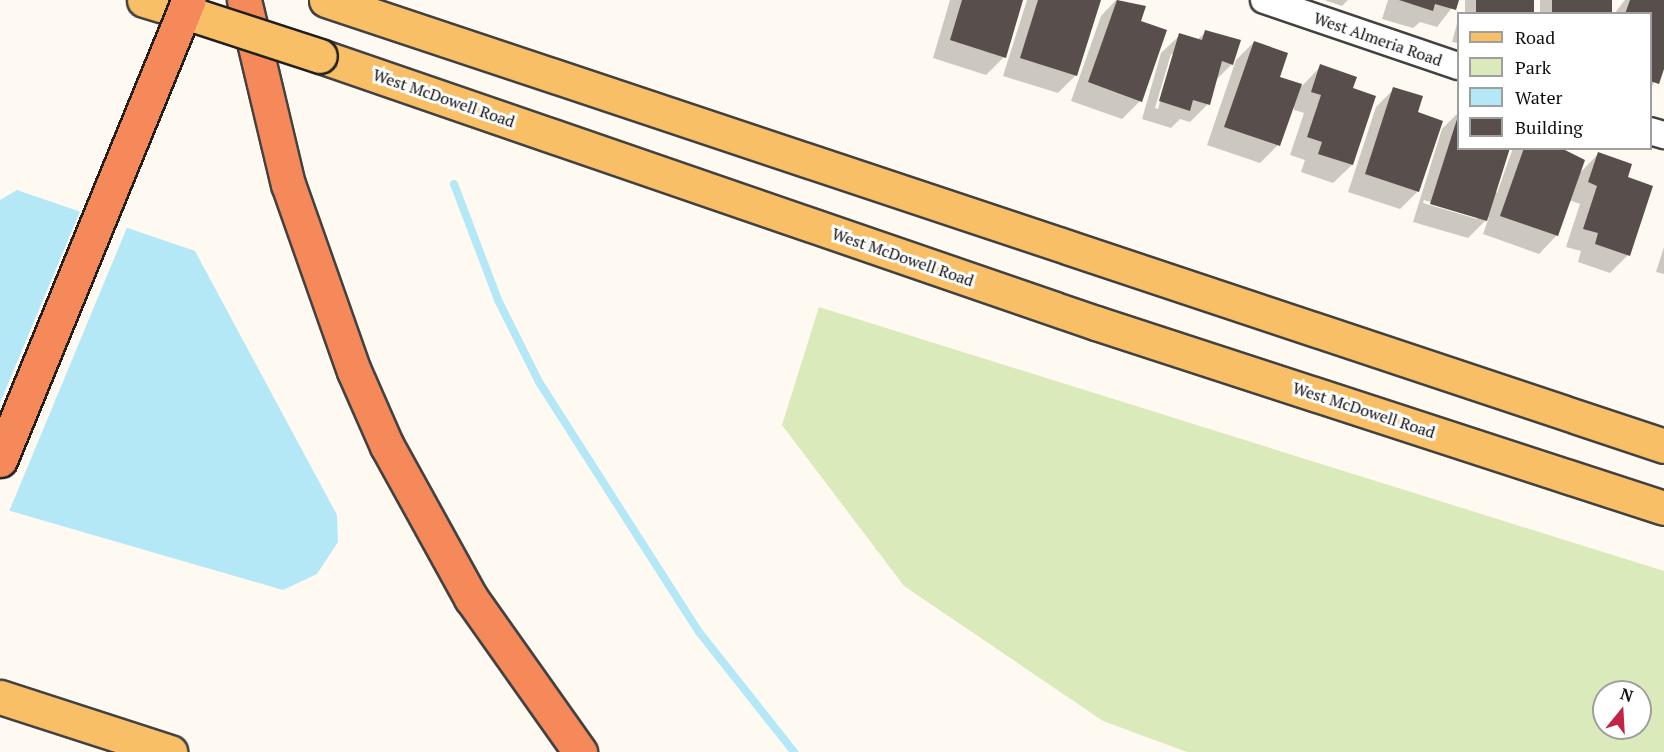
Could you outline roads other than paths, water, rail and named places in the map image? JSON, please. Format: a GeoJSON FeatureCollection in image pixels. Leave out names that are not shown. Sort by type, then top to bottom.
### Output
{"type":"FeatureCollection","features":[{"type":"Feature","properties":{"kind":"highway"},"geometry":{"type":"LineString","coordinates":[[244,0],[288,184],[354,371],[387,446],[471,598],[580,752]]}},
{"type":"Feature","properties":{"kind":"highway"},"geometry":{"type":"LineString","coordinates":[[0,460],[193,8]]}},
{"type":"Feature","properties":{"kind":"main road","name":"West McDowell Road"},"geometry":{"type":"LineString","coordinates":[[144,0],[193,8],[320,56],[1096,323],[1664,508]]}},
{"type":"Feature","properties":{"kind":"main road"},"geometry":{"type":"LineString","coordinates":[[326,0],[1664,446]]}},
{"type":"Feature","properties":{"kind":"main road"},"geometry":{"type":"LineString","coordinates":[[0,697],[170,752]]}},
{"type":"Feature","properties":{"kind":"street","name":"West Almeria Road"},"geometry":{"type":"LineString","coordinates":[[1264,0],[1457,66]]}},
{"type":"Feature","properties":{"kind":"water"},"geometry":{"type":"Polygon","coordinates":[[[17,190],[195,251],[337,515],[338,542],[317,574],[283,590],[0,508],[0,200],[17,190]]]}},
{"type":"Feature","properties":{"kind":"waterway"},"geometry":{"type":"LineString","coordinates":[[454,184],[498,300],[539,382],[699,632],[794,752]]}}]}
